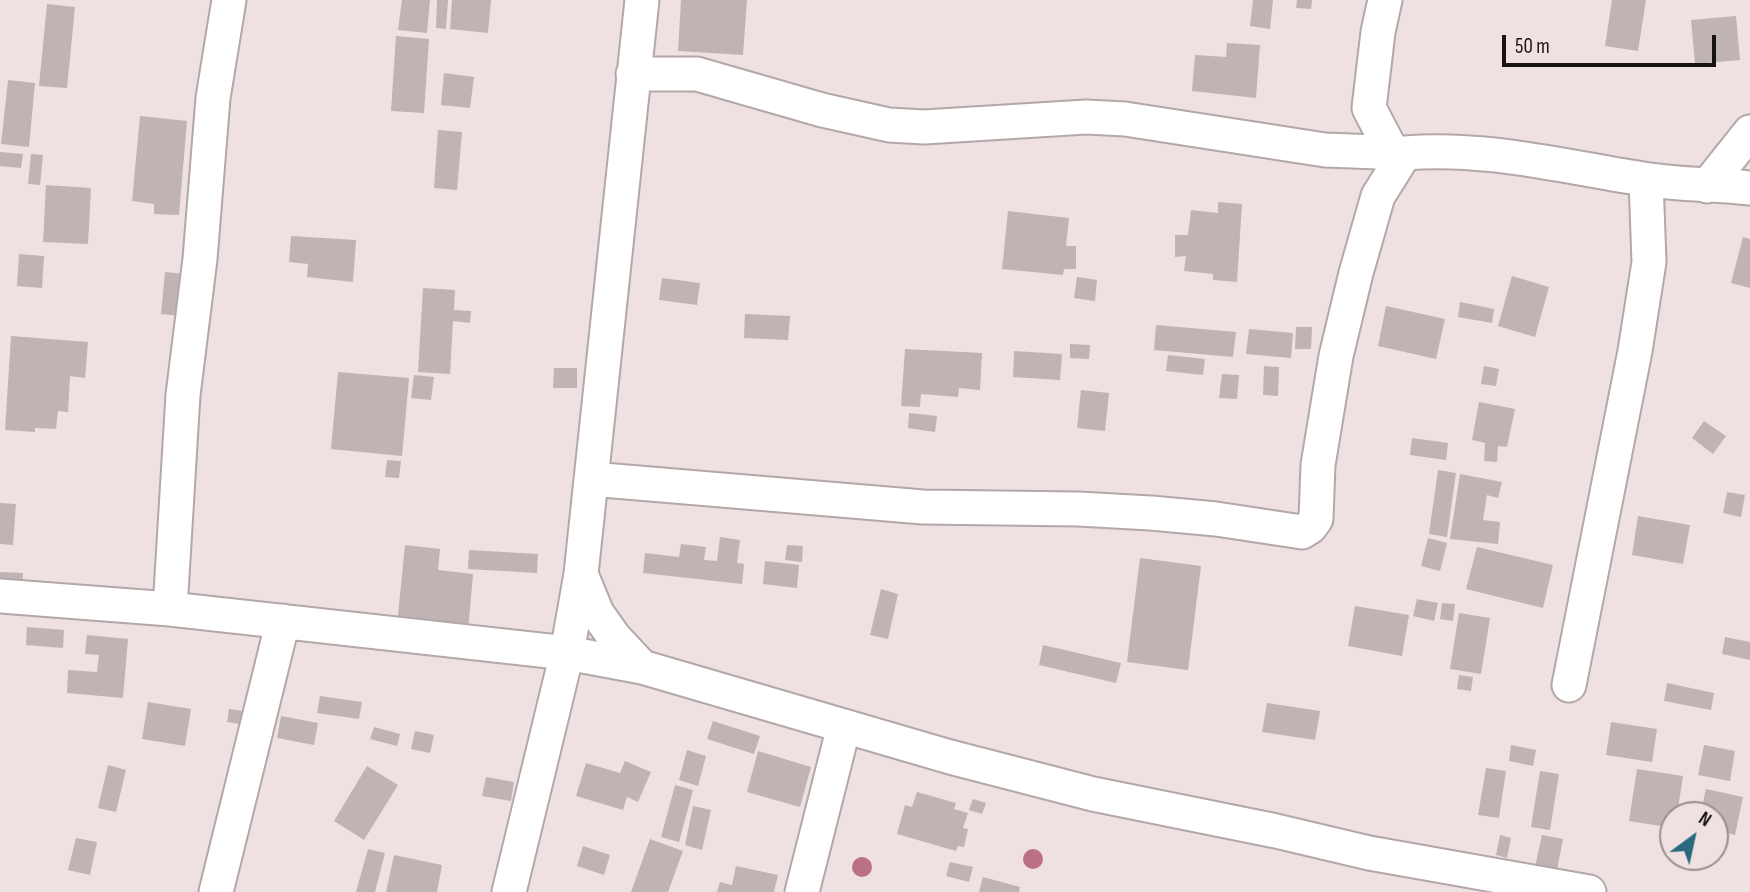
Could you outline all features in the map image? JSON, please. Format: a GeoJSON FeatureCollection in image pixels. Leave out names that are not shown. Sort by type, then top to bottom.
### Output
{"type":"FeatureCollection","features":[{"type":"Feature","properties":{"kind":"street"},"geometry":{"type":"LineString","coordinates":[[170,609],[183,395],[200,259],[214,98],[229,0]]}},
{"type":"Feature","properties":{"kind":"street"},"geometry":{"type":"LineString","coordinates":[[509,892],[567,653],[581,573],[642,0]]}},
{"type":"Feature","properties":{"kind":"street"},"geometry":{"type":"LineString","coordinates":[[591,479],[923,507],[1151,513],[1216,519],[1302,532],[1310,527],[1315,519],[1318,465],[1336,356],[1389,152],[1369,108],[1378,32],[1385,0]]}},
{"type":"Feature","properties":{"kind":"street"},"geometry":{"type":"LineString","coordinates":[[633,74],[697,74],[822,110],[889,125],[925,127],[1086,117],[1125,119],[1325,150],[1460,153],[1646,180],[1750,188]]}},
{"type":"Feature","properties":{"kind":"street"},"geometry":{"type":"LineString","coordinates":[[1325,150],[1369,108]]}},
{"type":"Feature","properties":{"kind":"street"},"geometry":{"type":"LineString","coordinates":[[1707,186],[1750,132]]}},
{"type":"Feature","properties":{"kind":"street"},"geometry":{"type":"LineString","coordinates":[[1569,685],[1635,351],[1649,262],[1646,180]]}},
{"type":"Feature","properties":{"kind":"street"},"geometry":{"type":"LineString","coordinates":[[581,573],[597,613],[614,637],[642,667]]}},
{"type":"Feature","properties":{"kind":"street"},"geometry":{"type":"LineString","coordinates":[[0,596],[170,609],[567,653],[642,667],[1093,794],[1369,853],[1589,892]]}},
{"type":"Feature","properties":{"kind":"street"},"geometry":{"type":"LineString","coordinates":[[216,892],[283,621]]}},
{"type":"Feature","properties":{"kind":"street"},"geometry":{"type":"LineString","coordinates":[[802,892],[844,726]]}},
{"type":"Feature","properties":{"kind":"building"},"geometry":{"type":"Polygon","coordinates":[[[402,0],[430,0],[427,33],[398,30],[402,0]]]}},
{"type":"Feature","properties":{"kind":"building"},"geometry":{"type":"Polygon","coordinates":[[[437,0],[448,0],[446,29],[436,28],[437,0]]]}},
{"type":"Feature","properties":{"kind":"building"},"geometry":{"type":"Polygon","coordinates":[[[452,0],[491,0],[488,33],[450,29],[452,0]]]}},
{"type":"Feature","properties":{"kind":"building"},"geometry":{"type":"Polygon","coordinates":[[[681,0],[747,0],[743,55],[678,51],[681,0]]]}},
{"type":"Feature","properties":{"kind":"building"},"geometry":{"type":"Polygon","coordinates":[[[1253,0],[1273,0],[1270,29],[1250,26],[1253,0]]]}},
{"type":"Feature","properties":{"kind":"building"},"geometry":{"type":"Polygon","coordinates":[[[1297,0],[1312,0],[1311,9],[1296,8],[1297,0]]]}},
{"type":"Feature","properties":{"kind":"building"},"geometry":{"type":"Polygon","coordinates":[[[1612,0],[1646,0],[1638,51],[1605,46],[1612,0]]]}},
{"type":"Feature","properties":{"kind":"building"},"geometry":{"type":"Polygon","coordinates":[[[47,4],[75,7],[67,88],[39,86],[47,4]]]}},
{"type":"Feature","properties":{"kind":"building"},"geometry":{"type":"Polygon","coordinates":[[[1736,16],[1740,60],[1695,64],[1691,20],[1736,16]]]}},
{"type":"Feature","properties":{"kind":"building"},"geometry":{"type":"Polygon","coordinates":[[[396,36],[429,39],[424,113],[391,111],[396,36]]]}},
{"type":"Feature","properties":{"kind":"building"},"geometry":{"type":"Polygon","coordinates":[[[1227,43],[1260,45],[1256,98],[1192,91],[1195,55],[1226,57],[1227,43]]]}},
{"type":"Feature","properties":{"kind":"building"},"geometry":{"type":"Polygon","coordinates":[[[444,73],[474,77],[470,108],[441,105],[444,73]]]}},
{"type":"Feature","properties":{"kind":"building"},"geometry":{"type":"Polygon","coordinates":[[[8,80],[35,83],[29,147],[1,144],[8,80]]]}},
{"type":"Feature","properties":{"kind":"building"},"geometry":{"type":"Polygon","coordinates":[[[140,116],[187,121],[179,215],[154,214],[154,204],[132,201],[140,116]]]}},
{"type":"Feature","properties":{"kind":"building"},"geometry":{"type":"Polygon","coordinates":[[[438,130],[462,132],[457,190],[434,188],[438,130]]]}},
{"type":"Feature","properties":{"kind":"building"},"geometry":{"type":"Polygon","coordinates":[[[0,152],[23,154],[21,168],[0,166],[0,152]]]}},
{"type":"Feature","properties":{"kind":"building"},"geometry":{"type":"Polygon","coordinates":[[[31,154],[43,155],[40,185],[28,184],[31,154]]]}},
{"type":"Feature","properties":{"kind":"building"},"geometry":{"type":"Polygon","coordinates":[[[46,185],[91,188],[88,244],[43,242],[46,185]]]}},
{"type":"Feature","properties":{"kind":"building"},"geometry":{"type":"Polygon","coordinates":[[[1218,202],[1242,204],[1237,282],[1213,280],[1213,274],[1184,271],[1186,256],[1175,257],[1175,235],[1188,235],[1191,210],[1218,213],[1218,202]]]}},
{"type":"Feature","properties":{"kind":"building"},"geometry":{"type":"Polygon","coordinates":[[[1008,211],[1069,218],[1066,246],[1076,246],[1076,269],[1064,269],[1063,275],[1002,269],[1008,211]]]}},
{"type":"Feature","properties":{"kind":"building"},"geometry":{"type":"Polygon","coordinates":[[[291,236],[356,240],[353,282],[307,277],[308,264],[289,262],[291,236]]]}},
{"type":"Feature","properties":{"kind":"building"},"geometry":{"type":"Polygon","coordinates":[[[1743,237],[1750,239],[1750,288],[1731,283],[1743,237]]]}},
{"type":"Feature","properties":{"kind":"building"},"geometry":{"type":"Polygon","coordinates":[[[19,254],[44,256],[42,288],[17,286],[19,254]]]}},
{"type":"Feature","properties":{"kind":"building"},"geometry":{"type":"Polygon","coordinates":[[[165,272],[185,274],[181,316],[161,314],[165,272]]]}},
{"type":"Feature","properties":{"kind":"building"},"geometry":{"type":"Polygon","coordinates":[[[1512,276],[1549,287],[1535,337],[1498,326],[1512,276]]]}},
{"type":"Feature","properties":{"kind":"building"},"geometry":{"type":"Polygon","coordinates":[[[1077,277],[1097,280],[1095,301],[1074,298],[1077,277]]]}},
{"type":"Feature","properties":{"kind":"building"},"geometry":{"type":"Polygon","coordinates":[[[662,278],[700,283],[697,305],[659,300],[662,278]]]}},
{"type":"Feature","properties":{"kind":"building"},"geometry":{"type":"Polygon","coordinates":[[[423,288],[455,290],[454,310],[471,311],[470,323],[453,321],[450,374],[418,372],[423,288]]]}},
{"type":"Feature","properties":{"kind":"building"},"geometry":{"type":"Polygon","coordinates":[[[1460,302],[1494,309],[1492,323],[1458,317],[1460,302]]]}},
{"type":"Feature","properties":{"kind":"building"},"geometry":{"type":"Polygon","coordinates":[[[1386,306],[1445,319],[1436,359],[1378,346],[1386,306]]]}},
{"type":"Feature","properties":{"kind":"building"},"geometry":{"type":"Polygon","coordinates":[[[745,314],[790,316],[788,340],[744,338],[745,314]]]}},
{"type":"Feature","properties":{"kind":"building"},"geometry":{"type":"Polygon","coordinates":[[[1156,325],[1236,332],[1233,357],[1154,350],[1156,325]]]}},
{"type":"Feature","properties":{"kind":"building"},"geometry":{"type":"Polygon","coordinates":[[[1296,327],[1312,327],[1311,349],[1295,349],[1296,327]]]}},
{"type":"Feature","properties":{"kind":"building"},"geometry":{"type":"Polygon","coordinates":[[[1249,329],[1293,333],[1291,358],[1246,354],[1249,329]]]}},
{"type":"Feature","properties":{"kind":"building"},"geometry":{"type":"Polygon","coordinates":[[[11,336],[88,342],[85,378],[70,376],[68,412],[58,411],[56,429],[35,428],[35,432],[5,430],[11,336]]]}},
{"type":"Feature","properties":{"kind":"building"},"geometry":{"type":"Polygon","coordinates":[[[1070,344],[1090,345],[1089,359],[1070,358],[1070,344]]]}},
{"type":"Feature","properties":{"kind":"building"},"geometry":{"type":"Polygon","coordinates":[[[905,349],[982,353],[980,390],[959,388],[958,397],[921,394],[920,407],[901,406],[905,349]]]}},
{"type":"Feature","properties":{"kind":"building"},"geometry":{"type":"Polygon","coordinates":[[[1014,351],[1062,354],[1060,380],[1013,377],[1014,351]]]}},
{"type":"Feature","properties":{"kind":"building"},"geometry":{"type":"Polygon","coordinates":[[[1168,355],[1205,359],[1203,375],[1166,371],[1168,355]]]}},
{"type":"Feature","properties":{"kind":"building"},"geometry":{"type":"Polygon","coordinates":[[[1264,366],[1279,367],[1278,396],[1263,395],[1264,366]]]}},
{"type":"Feature","properties":{"kind":"building"},"geometry":{"type":"Polygon","coordinates":[[[1484,366],[1499,369],[1496,386],[1481,384],[1484,366]]]}},
{"type":"Feature","properties":{"kind":"building"},"geometry":{"type":"Polygon","coordinates":[[[554,368],[577,368],[577,388],[553,388],[554,368]]]}},
{"type":"Feature","properties":{"kind":"building"},"geometry":{"type":"Polygon","coordinates":[[[338,372],[409,378],[402,456],[331,449],[338,372]]]}},
{"type":"Feature","properties":{"kind":"building"},"geometry":{"type":"Polygon","coordinates":[[[1222,374],[1239,375],[1237,399],[1219,398],[1222,374]]]}},
{"type":"Feature","properties":{"kind":"building"},"geometry":{"type":"Polygon","coordinates":[[[414,375],[434,377],[431,400],[411,398],[414,375]]]}},
{"type":"Feature","properties":{"kind":"building"},"geometry":{"type":"Polygon","coordinates":[[[1081,390],[1109,393],[1105,431],[1077,428],[1081,390]]]}},
{"type":"Feature","properties":{"kind":"building"},"geometry":{"type":"Polygon","coordinates":[[[1479,402],[1515,409],[1507,447],[1498,446],[1497,462],[1484,461],[1485,443],[1472,440],[1479,402]]]}},
{"type":"Feature","properties":{"kind":"building"},"geometry":{"type":"Polygon","coordinates":[[[909,413],[937,416],[935,432],[908,428],[909,413]]]}},
{"type":"Feature","properties":{"kind":"building"},"geometry":{"type":"Polygon","coordinates":[[[1704,421],[1726,436],[1713,454],[1692,438],[1704,421]]]}},
{"type":"Feature","properties":{"kind":"building"},"geometry":{"type":"Polygon","coordinates":[[[1412,438],[1448,443],[1446,460],[1410,455],[1412,438]]]}},
{"type":"Feature","properties":{"kind":"building"},"geometry":{"type":"Polygon","coordinates":[[[387,460],[401,461],[399,478],[385,477],[387,460]]]}},
{"type":"Feature","properties":{"kind":"building"},"geometry":{"type":"Polygon","coordinates":[[[1438,470],[1456,473],[1447,537],[1429,534],[1438,470]]]}},
{"type":"Feature","properties":{"kind":"building"},"geometry":{"type":"Polygon","coordinates":[[[1460,474],[1502,482],[1498,498],[1487,495],[1483,520],[1500,522],[1498,544],[1450,539],[1460,474]]]}},
{"type":"Feature","properties":{"kind":"building"},"geometry":{"type":"Polygon","coordinates":[[[1727,492],[1745,495],[1741,517],[1723,513],[1727,492]]]}},
{"type":"Feature","properties":{"kind":"building"},"geometry":{"type":"Polygon","coordinates":[[[0,503],[16,504],[13,545],[0,544],[0,503]]]}},
{"type":"Feature","properties":{"kind":"building"},"geometry":{"type":"Polygon","coordinates":[[[1638,516],[1690,525],[1683,564],[1632,555],[1638,516]]]}},
{"type":"Feature","properties":{"kind":"building"},"geometry":{"type":"Polygon","coordinates":[[[720,537],[740,540],[737,563],[744,564],[742,584],[643,573],[645,553],[679,557],[681,544],[706,547],[704,560],[717,561],[720,537]]]}},
{"type":"Feature","properties":{"kind":"building"},"geometry":{"type":"Polygon","coordinates":[[[1428,538],[1447,543],[1440,571],[1421,566],[1428,538]]]}},
{"type":"Feature","properties":{"kind":"building"},"geometry":{"type":"Polygon","coordinates":[[[405,545],[440,549],[438,570],[473,574],[468,632],[397,625],[405,545]]]}},
{"type":"Feature","properties":{"kind":"building"},"geometry":{"type":"Polygon","coordinates":[[[787,545],[803,546],[802,562],[785,560],[787,545]]]}},
{"type":"Feature","properties":{"kind":"building"},"geometry":{"type":"Polygon","coordinates":[[[1477,547],[1553,565],[1543,608],[1466,589],[1477,547]]]}},
{"type":"Feature","properties":{"kind":"building"},"geometry":{"type":"Polygon","coordinates":[[[469,550],[538,554],[537,573],[468,569],[469,550]]]}},
{"type":"Feature","properties":{"kind":"building"},"geometry":{"type":"Polygon","coordinates":[[[1140,558],[1201,566],[1188,670],[1127,662],[1140,558]]]}},
{"type":"Feature","properties":{"kind":"building"},"geometry":{"type":"Polygon","coordinates":[[[765,561],[799,565],[797,588],[763,584],[765,561]]]}},
{"type":"Feature","properties":{"kind":"building"},"geometry":{"type":"Polygon","coordinates":[[[0,572],[23,573],[22,590],[0,588],[0,572]]]}},
{"type":"Feature","properties":{"kind":"building"},"geometry":{"type":"Polygon","coordinates":[[[881,589],[898,594],[888,639],[870,635],[881,589]]]}},
{"type":"Feature","properties":{"kind":"building"},"geometry":{"type":"Polygon","coordinates":[[[1417,599],[1438,603],[1434,621],[1413,616],[1417,599]]]}},
{"type":"Feature","properties":{"kind":"building"},"geometry":{"type":"Polygon","coordinates":[[[1442,603],[1455,604],[1453,621],[1440,619],[1442,603]]]}},
{"type":"Feature","properties":{"kind":"building"},"geometry":{"type":"Polygon","coordinates":[[[1355,606],[1409,615],[1402,656],[1348,646],[1355,606]]]}},
{"type":"Feature","properties":{"kind":"building"},"geometry":{"type":"Polygon","coordinates":[[[1459,613],[1490,618],[1481,674],[1450,669],[1459,613]]]}},
{"type":"Feature","properties":{"kind":"building"},"geometry":{"type":"Polygon","coordinates":[[[27,627],[64,630],[63,648],[26,645],[27,627]]]}},
{"type":"Feature","properties":{"kind":"building"},"geometry":{"type":"Polygon","coordinates":[[[87,635],[128,639],[123,698],[67,693],[68,670],[97,672],[99,655],[85,654],[87,635]]]}},
{"type":"Feature","properties":{"kind":"building"},"geometry":{"type":"Polygon","coordinates":[[[1725,637],[1750,642],[1750,660],[1722,654],[1725,637]]]}},
{"type":"Feature","properties":{"kind":"building"},"geometry":{"type":"Polygon","coordinates":[[[1043,645],[1121,663],[1116,683],[1039,665],[1043,645]]]}},
{"type":"Feature","properties":{"kind":"building"},"geometry":{"type":"Polygon","coordinates":[[[1459,675],[1473,677],[1471,691],[1457,689],[1459,675]]]}},
{"type":"Feature","properties":{"kind":"building"},"geometry":{"type":"Polygon","coordinates":[[[1667,683],[1714,693],[1711,710],[1664,701],[1667,683]]]}},
{"type":"Feature","properties":{"kind":"building"},"geometry":{"type":"Polygon","coordinates":[[[320,696],[362,702],[359,719],[317,713],[320,696]]]}},
{"type":"Feature","properties":{"kind":"building"},"geometry":{"type":"Polygon","coordinates":[[[148,702],[191,709],[185,746],[142,739],[148,702]]]}},
{"type":"Feature","properties":{"kind":"building"},"geometry":{"type":"Polygon","coordinates":[[[1267,703],[1320,711],[1315,740],[1262,732],[1267,703]]]}},
{"type":"Feature","properties":{"kind":"building"},"geometry":{"type":"Polygon","coordinates":[[[229,709],[255,713],[253,726],[227,722],[229,709]]]}},
{"type":"Feature","properties":{"kind":"building"},"geometry":{"type":"Polygon","coordinates":[[[281,716],[318,723],[314,745],[277,738],[281,716]]]}},
{"type":"Feature","properties":{"kind":"building"},"geometry":{"type":"Polygon","coordinates":[[[713,721],[760,736],[754,754],[707,739],[713,721]]]}},
{"type":"Feature","properties":{"kind":"building"},"geometry":{"type":"Polygon","coordinates":[[[1611,722],[1657,729],[1652,762],[1606,755],[1611,722]]]}},
{"type":"Feature","properties":{"kind":"building"},"geometry":{"type":"Polygon","coordinates":[[[374,727],[400,734],[397,746],[370,739],[374,727]]]}},
{"type":"Feature","properties":{"kind":"building"},"geometry":{"type":"Polygon","coordinates":[[[415,731],[434,735],[430,753],[411,749],[415,731]]]}},
{"type":"Feature","properties":{"kind":"building"},"geometry":{"type":"Polygon","coordinates":[[[1511,745],[1536,750],[1533,766],[1509,761],[1511,745]]]}},
{"type":"Feature","properties":{"kind":"building"},"geometry":{"type":"Polygon","coordinates":[[[1704,745],[1735,751],[1730,781],[1698,775],[1704,745]]]}},
{"type":"Feature","properties":{"kind":"building"},"geometry":{"type":"Polygon","coordinates":[[[687,750],[706,756],[698,786],[679,780],[687,750]]]}},
{"type":"Feature","properties":{"kind":"building"},"geometry":{"type":"Polygon","coordinates":[[[758,751],[811,767],[800,807],[747,792],[758,751]]]}},
{"type":"Feature","properties":{"kind":"building"},"geometry":{"type":"Polygon","coordinates":[[[625,761],[651,772],[638,802],[627,797],[623,810],[576,796],[586,763],[620,773],[625,761]]]}},
{"type":"Feature","properties":{"kind":"building"},"geometry":{"type":"Polygon","coordinates":[[[108,765],[126,770],[116,812],[98,808],[108,765]]]}},
{"type":"Feature","properties":{"kind":"building"},"geometry":{"type":"Polygon","coordinates":[[[367,766],[398,785],[364,840],[334,821],[367,766]]]}},
{"type":"Feature","properties":{"kind":"building"},"geometry":{"type":"Polygon","coordinates":[[[1486,768],[1506,771],[1499,818],[1478,815],[1486,768]]]}},
{"type":"Feature","properties":{"kind":"building"},"geometry":{"type":"Polygon","coordinates":[[[1637,769],[1683,776],[1679,801],[1659,801],[1659,826],[1629,821],[1637,769]]]}},
{"type":"Feature","properties":{"kind":"building"},"geometry":{"type":"Polygon","coordinates":[[[1540,771],[1559,774],[1550,830],[1531,827],[1540,771]]]}},
{"type":"Feature","properties":{"kind":"building"},"geometry":{"type":"Polygon","coordinates":[[[486,777],[514,782],[511,801],[482,796],[486,777]]]}},
{"type":"Feature","properties":{"kind":"building"},"geometry":{"type":"Polygon","coordinates":[[[675,785],[693,790],[679,842],[661,837],[675,785]]]}},
{"type":"Feature","properties":{"kind":"building"},"geometry":{"type":"Polygon","coordinates":[[[1706,789],[1743,797],[1735,835],[1729,834],[1729,801],[1703,801],[1706,789]]]}},
{"type":"Feature","properties":{"kind":"building"},"geometry":{"type":"Polygon","coordinates":[[[917,792],[956,803],[954,809],[968,813],[963,828],[968,829],[964,847],[958,846],[956,851],[897,834],[905,805],[912,807],[917,792]]]}},
{"type":"Feature","properties":{"kind":"building"},"geometry":{"type":"Polygon","coordinates":[[[973,799],[986,803],[982,814],[969,810],[973,799]]]}},
{"type":"Feature","properties":{"kind":"building"},"geometry":{"type":"Polygon","coordinates":[[[693,806],[711,810],[702,850],[685,845],[693,806]]]}},
{"type":"Feature","properties":{"kind":"building"},"geometry":{"type":"Polygon","coordinates":[[[1500,835],[1511,838],[1507,858],[1496,855],[1500,835]]]}},
{"type":"Feature","properties":{"kind":"building"},"geometry":{"type":"Polygon","coordinates":[[[1542,835],[1563,839],[1555,880],[1533,876],[1542,835]]]}},
{"type":"Feature","properties":{"kind":"building"},"geometry":{"type":"Polygon","coordinates":[[[76,838],[97,842],[90,875],[68,870],[76,838]]]}},
{"type":"Feature","properties":{"kind":"building"},"geometry":{"type":"Polygon","coordinates":[[[650,839],[683,851],[668,892],[631,892],[650,839]]]}},
{"type":"Feature","properties":{"kind":"building"},"geometry":{"type":"Polygon","coordinates":[[[583,846],[610,855],[604,875],[577,866],[583,846]]]}},
{"type":"Feature","properties":{"kind":"building"},"geometry":{"type":"Polygon","coordinates":[[[368,849],[385,853],[375,892],[356,892],[368,849]]]}},
{"type":"Feature","properties":{"kind":"building"},"geometry":{"type":"Polygon","coordinates":[[[394,855],[442,865],[437,892],[386,892],[394,855]]]}},
{"type":"Feature","properties":{"kind":"building"},"geometry":{"type":"Polygon","coordinates":[[[950,862],[973,867],[969,882],[946,876],[950,862]]]}},
{"type":"Feature","properties":{"kind":"building"},"geometry":{"type":"Polygon","coordinates":[[[736,866],[778,875],[774,892],[717,892],[720,882],[732,885],[736,866]]]}},
{"type":"Feature","properties":{"kind":"building"},"geometry":{"type":"Polygon","coordinates":[[[983,877],[1020,887],[1019,892],[979,892],[983,877]]]}}]}
